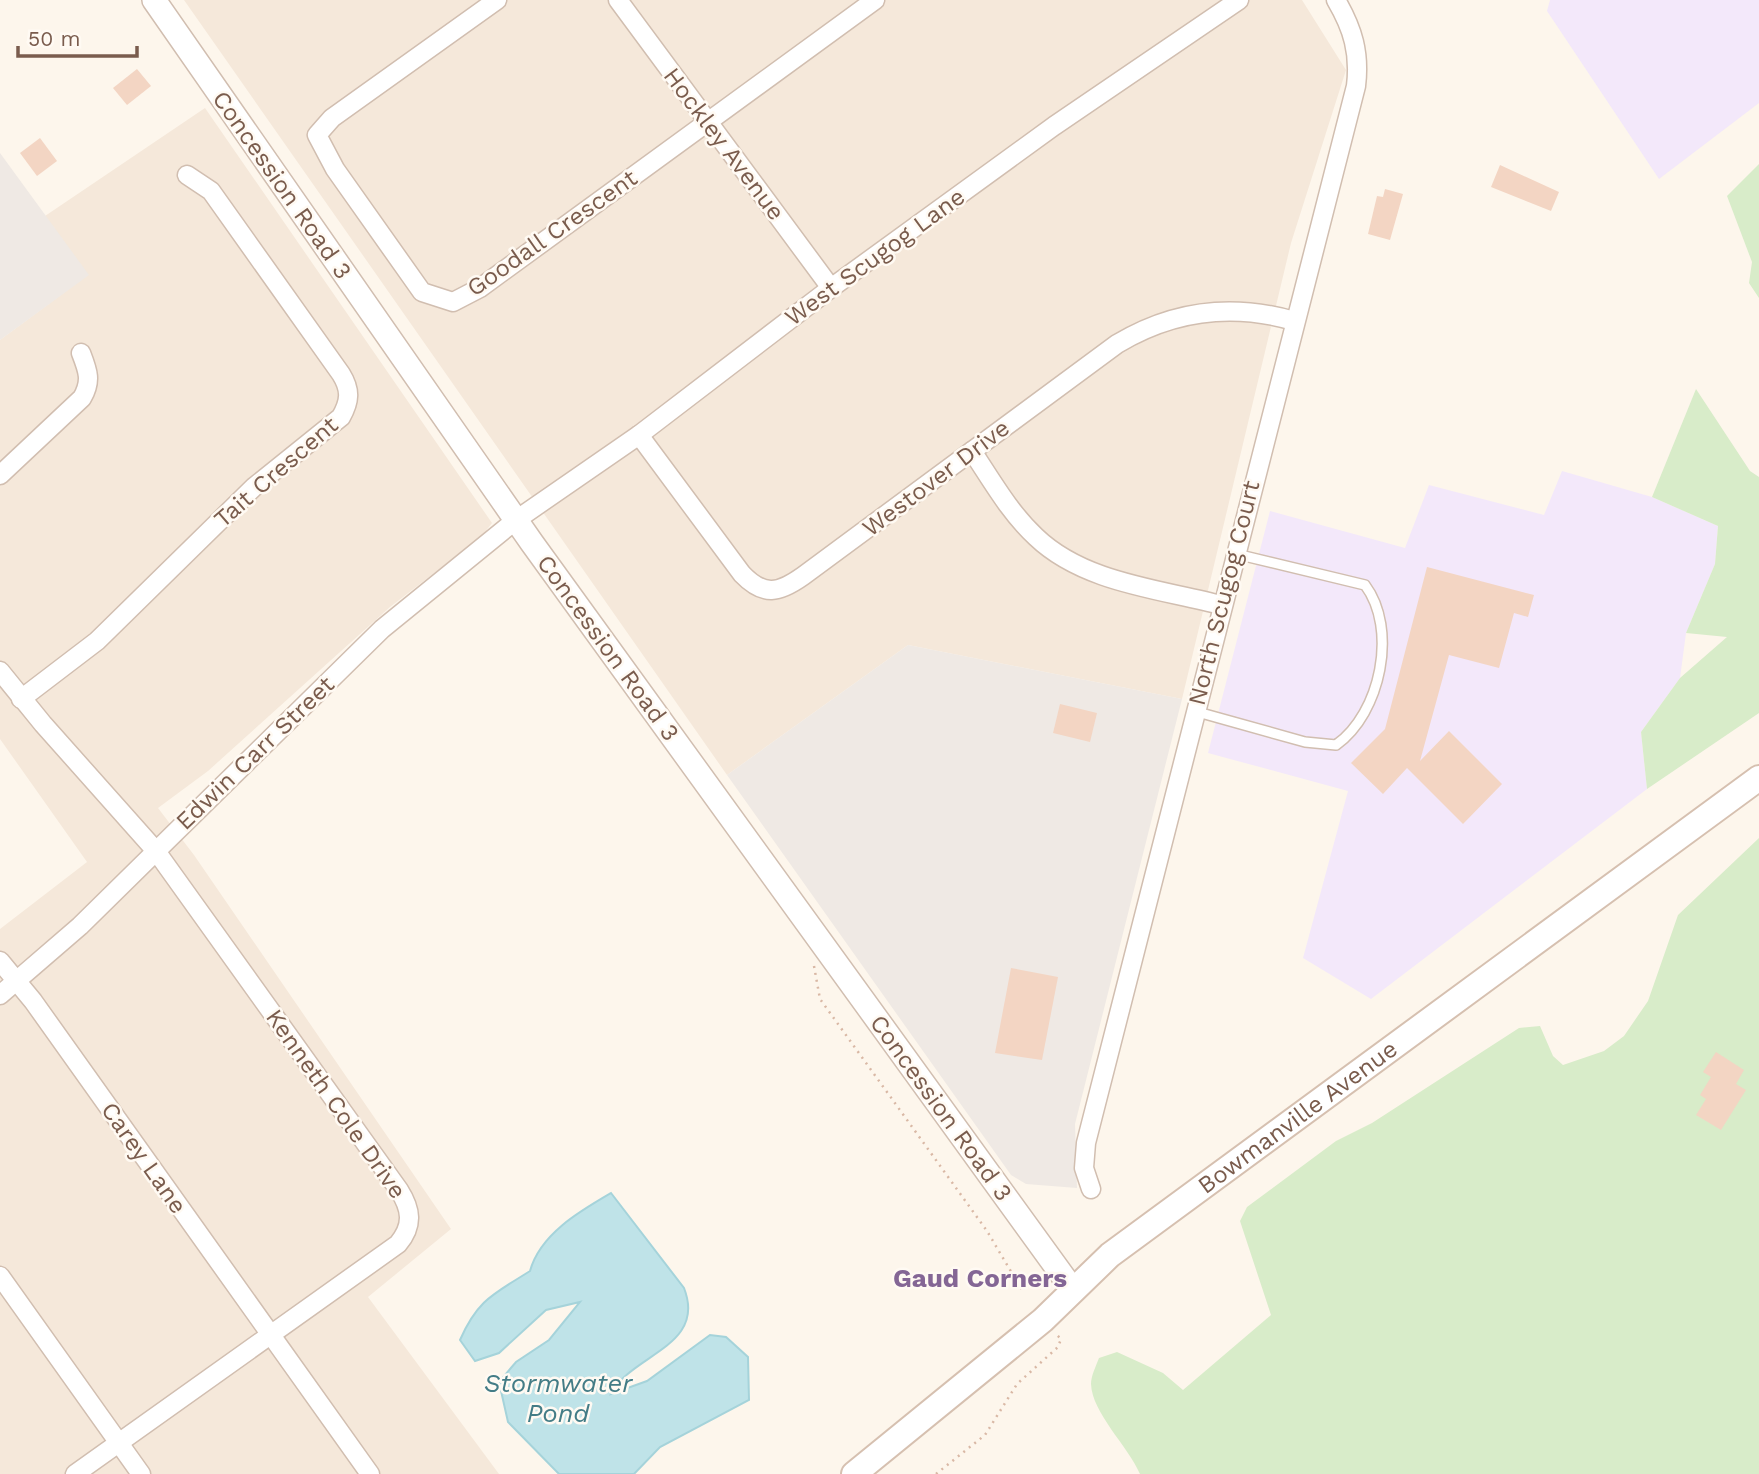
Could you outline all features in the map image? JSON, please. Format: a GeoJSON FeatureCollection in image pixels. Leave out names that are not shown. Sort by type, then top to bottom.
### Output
{"type":"FeatureCollection","features":[{"type":"Feature","properties":{"kind":"main road","name":"Bowmanville Avenue"},"geometry":{"type":"LineString","coordinates":[[853,1474],[1043,1320],[1110,1255],[1759,778]]}},
{"type":"Feature","properties":{"kind":"street","name":"Concession Road 3"},"geometry":{"type":"LineString","coordinates":[[154,0],[516,520],[1073,1290]]}},
{"type":"Feature","properties":{"kind":"street","name":"Goodall Crescent"},"geometry":{"type":"LineString","coordinates":[[497,0],[332,118],[317,135],[335,169],[422,292],[453,302],[480,288],[706,123]]}},
{"type":"Feature","properties":{"kind":"street","name":"Hockley Avenue"},"geometry":{"type":"LineString","coordinates":[[618,0],[706,123],[831,288]]}},
{"type":"Feature","properties":{"kind":"street"},"geometry":{"type":"LineString","coordinates":[[706,123],[875,0]]}},
{"type":"Feature","properties":{"kind":"street","name":"West Scugog Lane"},"geometry":{"type":"LineString","coordinates":[[516,520],[639,435],[831,288],[1054,126],[1239,0]]}},
{"type":"Feature","properties":{"kind":"street","name":"North Scugog Court"},"geometry":{"type":"LineString","coordinates":[[1091,1189],[1084,1168],[1086,1143],[1359,65],[1356,42],[1336,0]]}},
{"type":"Feature","properties":{"kind":"street","name":"Tait Crescent"},"geometry":{"type":"LineString","coordinates":[[21,699],[97,641],[254,486],[341,417],[347,406],[350,395],[341,374],[211,191],[187,175]]}},
{"type":"Feature","properties":{"kind":"street","name":"Westover Drive"},"geometry":{"type":"LineString","coordinates":[[639,435],[743,574],[753,585],[773,592],[795,582],[1141,329],[1187,314],[1223,311],[1274,316],[1294,321]]}},
{"type":"Feature","properties":{"kind":"street"},"geometry":{"type":"LineString","coordinates":[[0,475],[82,398],[88,387],[89,374],[81,353]]}},
{"type":"Feature","properties":{"kind":"street"},"geometry":{"type":"LineString","coordinates":[[972,451],[1017,516],[1038,539],[1064,558],[1107,576],[1221,606]]}},
{"type":"Feature","properties":{"kind":"street","name":"Edwin Carr Street"},"geometry":{"type":"LineString","coordinates":[[0,995],[18,982],[156,851],[382,629],[516,520]]}},
{"type":"Feature","properties":{"kind":"street"},"geometry":{"type":"LineString","coordinates":[[0,671],[21,699],[156,851]]}},
{"type":"Feature","properties":{"kind":"street","name":"Kenneth Cole Drive"},"geometry":{"type":"LineString","coordinates":[[75,1474],[398,1244],[406,1235],[410,1213],[398,1189],[156,851]]}},
{"type":"Feature","properties":{"kind":"street","name":"Carey Lane"},"geometry":{"type":"LineString","coordinates":[[0,961],[18,982],[370,1474]]}},
{"type":"Feature","properties":{"kind":"street"},"geometry":{"type":"LineString","coordinates":[[0,1276],[141,1474]]}},
{"type":"Feature","properties":{"kind":"lane"},"geometry":{"type":"LineString","coordinates":[[1194,711],[1305,742],[1324,746],[1336,745],[1360,718],[1376,679],[1382,641],[1381,618],[1378,605],[1365,585],[1234,554]]}},
{"type":"Feature","properties":{"kind":"path"},"geometry":{"type":"LineString","coordinates":[[820,999],[987,1231],[1022,1290]]}},
{"type":"Feature","properties":{"kind":"path"},"geometry":{"type":"LineString","coordinates":[[936,1474],[985,1435],[1017,1384],[1058,1347],[1061,1339],[1043,1320]]}},
{"type":"Feature","properties":{"kind":"shaded area"},"geometry":{"type":"Polygon","coordinates":[[[184,0],[1302,0],[1346,70],[1291,243],[1182,699],[908,645],[727,775],[184,0]]]}},
{"type":"Feature","properties":{"kind":"shaded area"},"geometry":{"type":"Polygon","coordinates":[[[1550,0],[1759,0],[1759,103],[1659,179],[1547,11],[1550,0]]]}},
{"type":"Feature","properties":{"kind":"shaded area"},"geometry":{"type":"Polygon","coordinates":[[[205,108],[492,523],[481,537],[390,607],[208,771],[158,808],[194,855],[451,1229],[368,1297],[499,1474],[0,1474],[0,929],[87,862],[0,739],[0,340],[88,275],[45,216],[205,108]]]}},
{"type":"Feature","properties":{"kind":"shaded area"},"geometry":{"type":"Polygon","coordinates":[[[0,153],[89,275],[0,340],[0,153]]]}},
{"type":"Feature","properties":{"kind":"shaded area"},"geometry":{"type":"Polygon","coordinates":[[[1562,471],[1652,497],[1718,526],[1715,564],[1686,633],[1680,678],[1641,732],[1647,789],[1371,999],[1303,958],[1348,791],[1208,753],[1270,511],[1405,548],[1429,485],[1544,515],[1562,471]]]}},
{"type":"Feature","properties":{"kind":"shaded area"},"geometry":{"type":"Polygon","coordinates":[[[908,645],[1182,699],[1075,1124],[1077,1188],[1026,1184],[1011,1175],[727,775],[908,645]]]}},
{"type":"Feature","properties":{"kind":"green space"},"geometry":{"type":"Polygon","coordinates":[[[1759,164],[1759,298],[1749,283],[1752,262],[1727,196],[1759,164]]]}},
{"type":"Feature","properties":{"kind":"green space"},"geometry":{"type":"Polygon","coordinates":[[[1696,389],[1750,471],[1759,477],[1759,713],[1647,789],[1641,732],[1680,678],[1727,637],[1686,633],[1715,564],[1718,526],[1652,497],[1696,389]]]}},
{"type":"Feature","properties":{"kind":"green space"},"geometry":{"type":"Polygon","coordinates":[[[1759,838],[1759,1474],[1140,1474],[1104,1418],[1093,1395],[1091,1381],[1099,1358],[1117,1352],[1163,1373],[1183,1390],[1271,1315],[1240,1221],[1247,1207],[1336,1141],[1372,1123],[1519,1028],[1540,1026],[1553,1056],[1563,1065],[1604,1051],[1624,1036],[1648,1001],[1678,915],[1759,838]]]}},
{"type":"Feature","properties":{"kind":"water","name":"Stormwater Pond"},"geometry":{"type":"Polygon","coordinates":[[[611,1193],[684,1288],[688,1308],[685,1324],[676,1337],[621,1380],[611,1394],[647,1381],[710,1335],[726,1337],[748,1357],[749,1400],[660,1447],[634,1474],[559,1474],[508,1422],[499,1382],[516,1362],[549,1340],[580,1302],[546,1310],[499,1353],[475,1361],[460,1340],[473,1315],[488,1299],[530,1271],[535,1258],[552,1235],[574,1216],[611,1193]]]}},
{"type":"Feature","properties":{"kind":"building"},"geometry":{"type":"Polygon","coordinates":[[[137,69],[151,86],[127,105],[113,88],[137,69]]]}},
{"type":"Feature","properties":{"kind":"building"},"geometry":{"type":"Polygon","coordinates":[[[40,138],[57,161],[37,176],[20,153],[40,138]]]}},
{"type":"Feature","properties":{"kind":"building"},"geometry":{"type":"Polygon","coordinates":[[[1500,165],[1559,192],[1551,211],[1491,187],[1500,165]]]}},
{"type":"Feature","properties":{"kind":"building"},"geometry":{"type":"Polygon","coordinates":[[[1385,189],[1403,194],[1390,240],[1368,234],[1377,196],[1383,197],[1385,189]]]}},
{"type":"Feature","properties":{"kind":"building"},"geometry":{"type":"Polygon","coordinates":[[[1427,567],[1534,595],[1528,617],[1514,613],[1499,668],[1449,655],[1420,761],[1449,731],[1502,784],[1463,824],[1407,768],[1383,794],[1351,763],[1385,729],[1427,567]]]}},
{"type":"Feature","properties":{"kind":"building"},"geometry":{"type":"Polygon","coordinates":[[[1060,704],[1097,713],[1090,742],[1053,733],[1060,704]]]}},
{"type":"Feature","properties":{"kind":"building"},"geometry":{"type":"Polygon","coordinates":[[[1011,968],[1058,977],[1042,1060],[995,1053],[1011,968]]]}},
{"type":"Feature","properties":{"kind":"building"},"geometry":{"type":"Polygon","coordinates":[[[1716,1052],[1744,1070],[1736,1084],[1746,1090],[1721,1130],[1696,1115],[1706,1099],[1700,1095],[1711,1077],[1703,1072],[1716,1052]]]}},
{"type":"Feature","properties":{"kind":"district","name":"Gaud Corners"},"geometry":{"type":"Point","coordinates":[980,1278]}}]}
